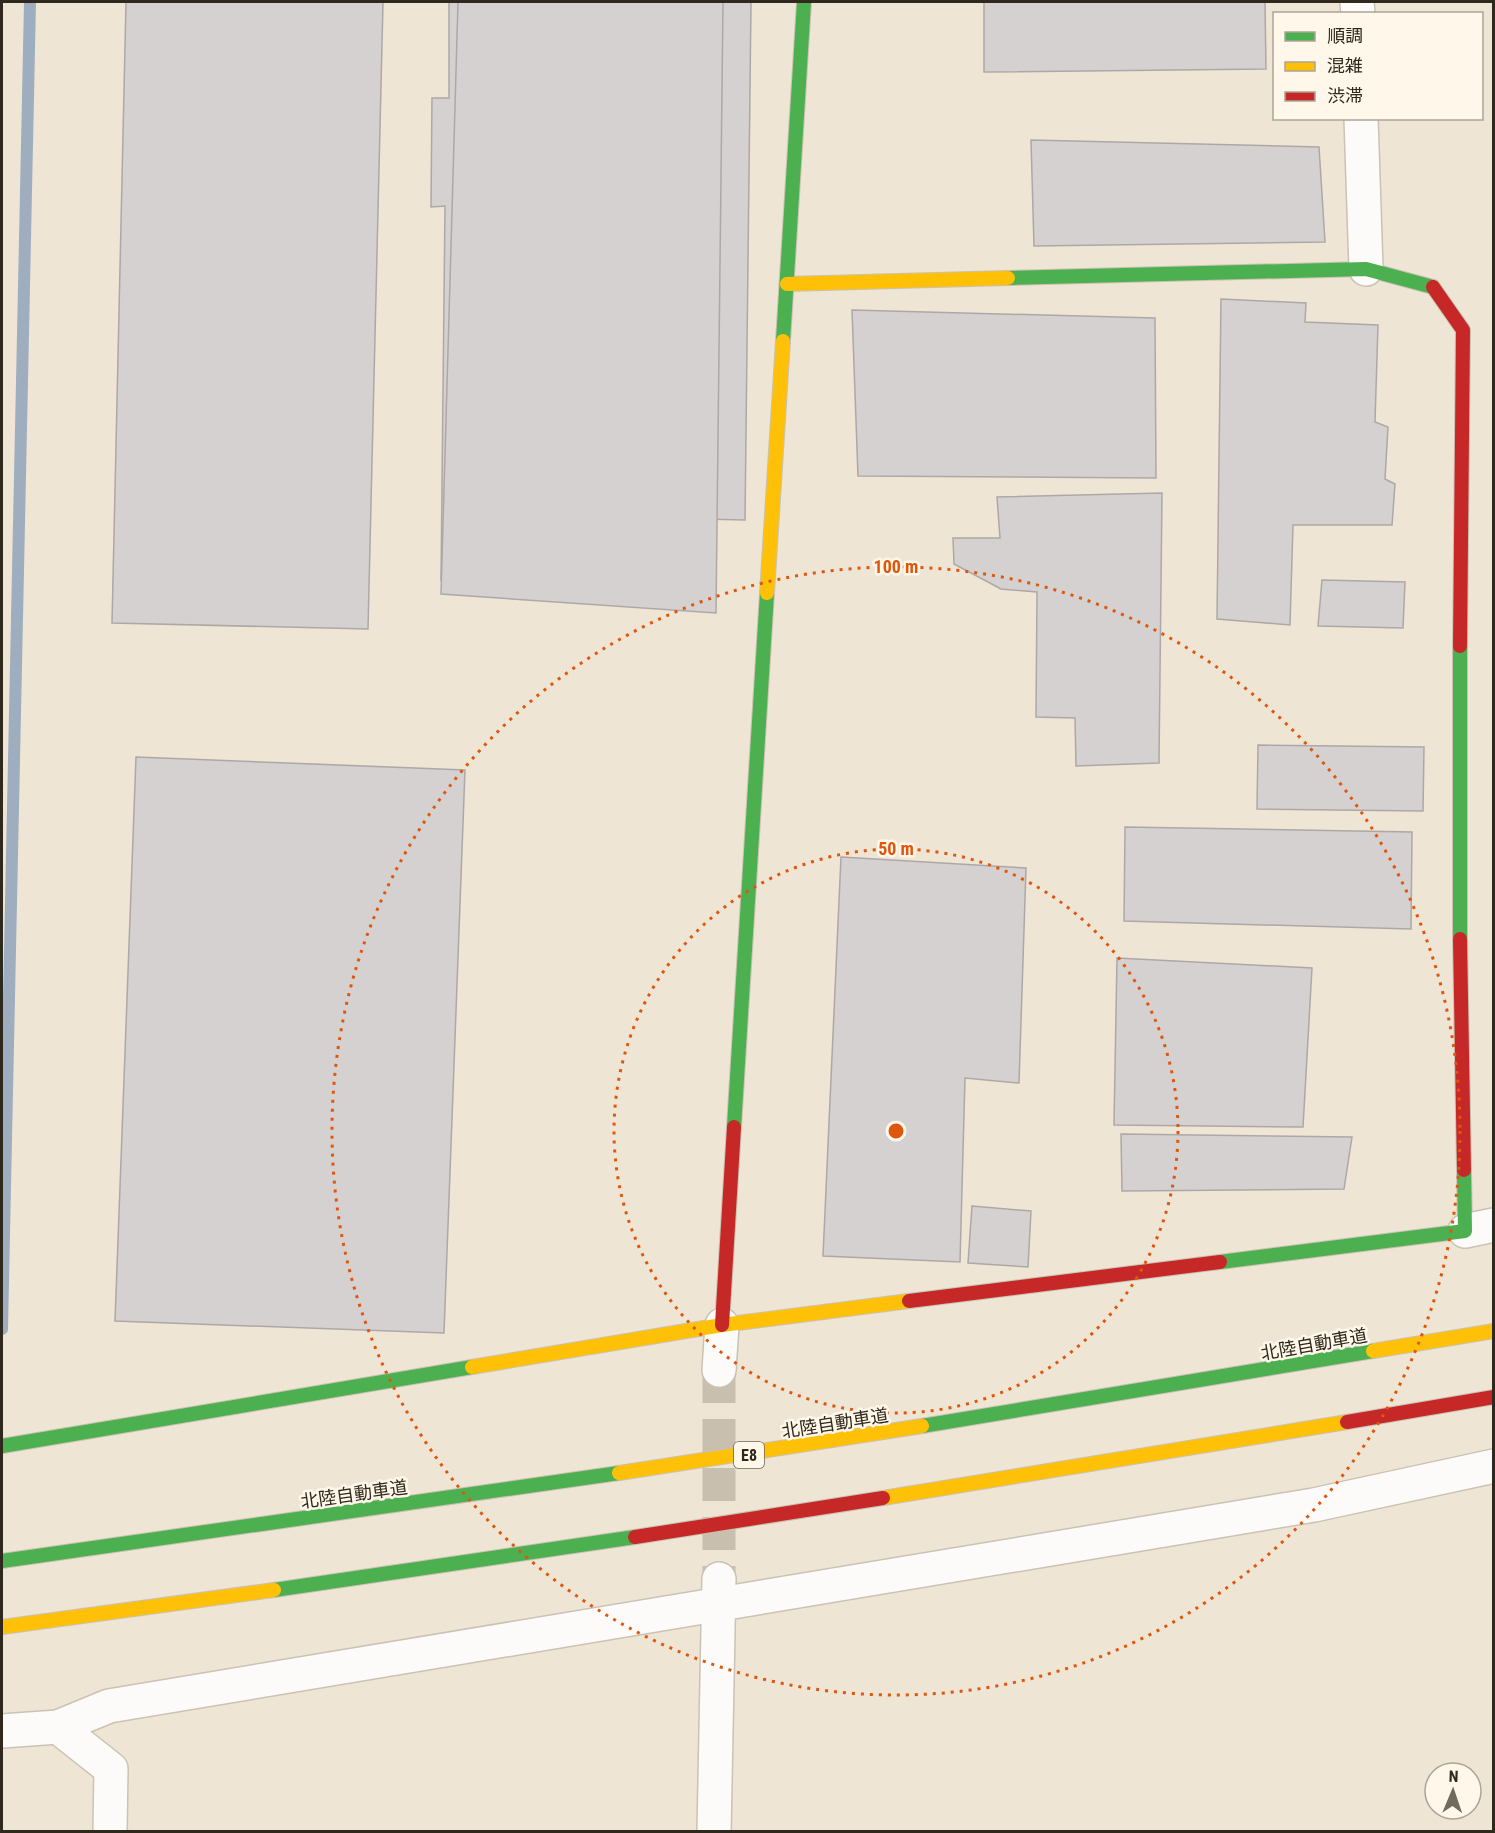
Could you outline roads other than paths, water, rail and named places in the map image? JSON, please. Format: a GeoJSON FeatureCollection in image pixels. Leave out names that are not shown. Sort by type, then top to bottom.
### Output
{"type":"FeatureCollection","features":[{"type":"Feature","properties":{"kind":"main road"},"geometry":{"type":"LineString","coordinates":[[722,1324],[804,2]]}},
{"type":"Feature","properties":{"kind":"main road"},"geometry":{"type":"LineString","coordinates":[[2,1446],[722,1324],[1479,1228],[1458,839],[1463,330],[1435,287],[1366,269],[787,284]]}},
{"type":"Feature","properties":{"kind":"main road","name":"北陸自動車道"},"geometry":{"type":"LineString","coordinates":[[2,1561],[707,1461],[1494,1331]]}},
{"type":"Feature","properties":{"kind":"main road"},"geometry":{"type":"LineString","coordinates":[[2,1627],[241,1595],[725,1524],[1494,1397]]}},
{"type":"Feature","properties":{"kind":"street"},"geometry":{"type":"LineString","coordinates":[[1361,120],[1366,269]]}},
{"type":"Feature","properties":{"kind":"street"},"geometry":{"type":"LineString","coordinates":[[719,1370],[722,1324]]}},
{"type":"Feature","properties":{"kind":"street"},"geometry":{"type":"LineString","coordinates":[[2,1731],[58,1727],[109,1706],[719,1592],[1314,1505],[1494,1466]]}},
{"type":"Feature","properties":{"kind":"street"},"geometry":{"type":"LineString","coordinates":[[714,1832],[719,1592]]}},
{"type":"Feature","properties":{"kind":"street"},"geometry":{"type":"LineString","coordinates":[[58,1727],[111,1769],[110,1832]]}},
{"type":"Feature","properties":{"kind":"waterway"},"geometry":{"type":"LineString","coordinates":[[2,1329],[30,2]]}},
{"type":"Feature","properties":{"kind":"tunnel"},"geometry":{"type":"LineString","coordinates":[[719,1370],[719,1579]]}}]}
